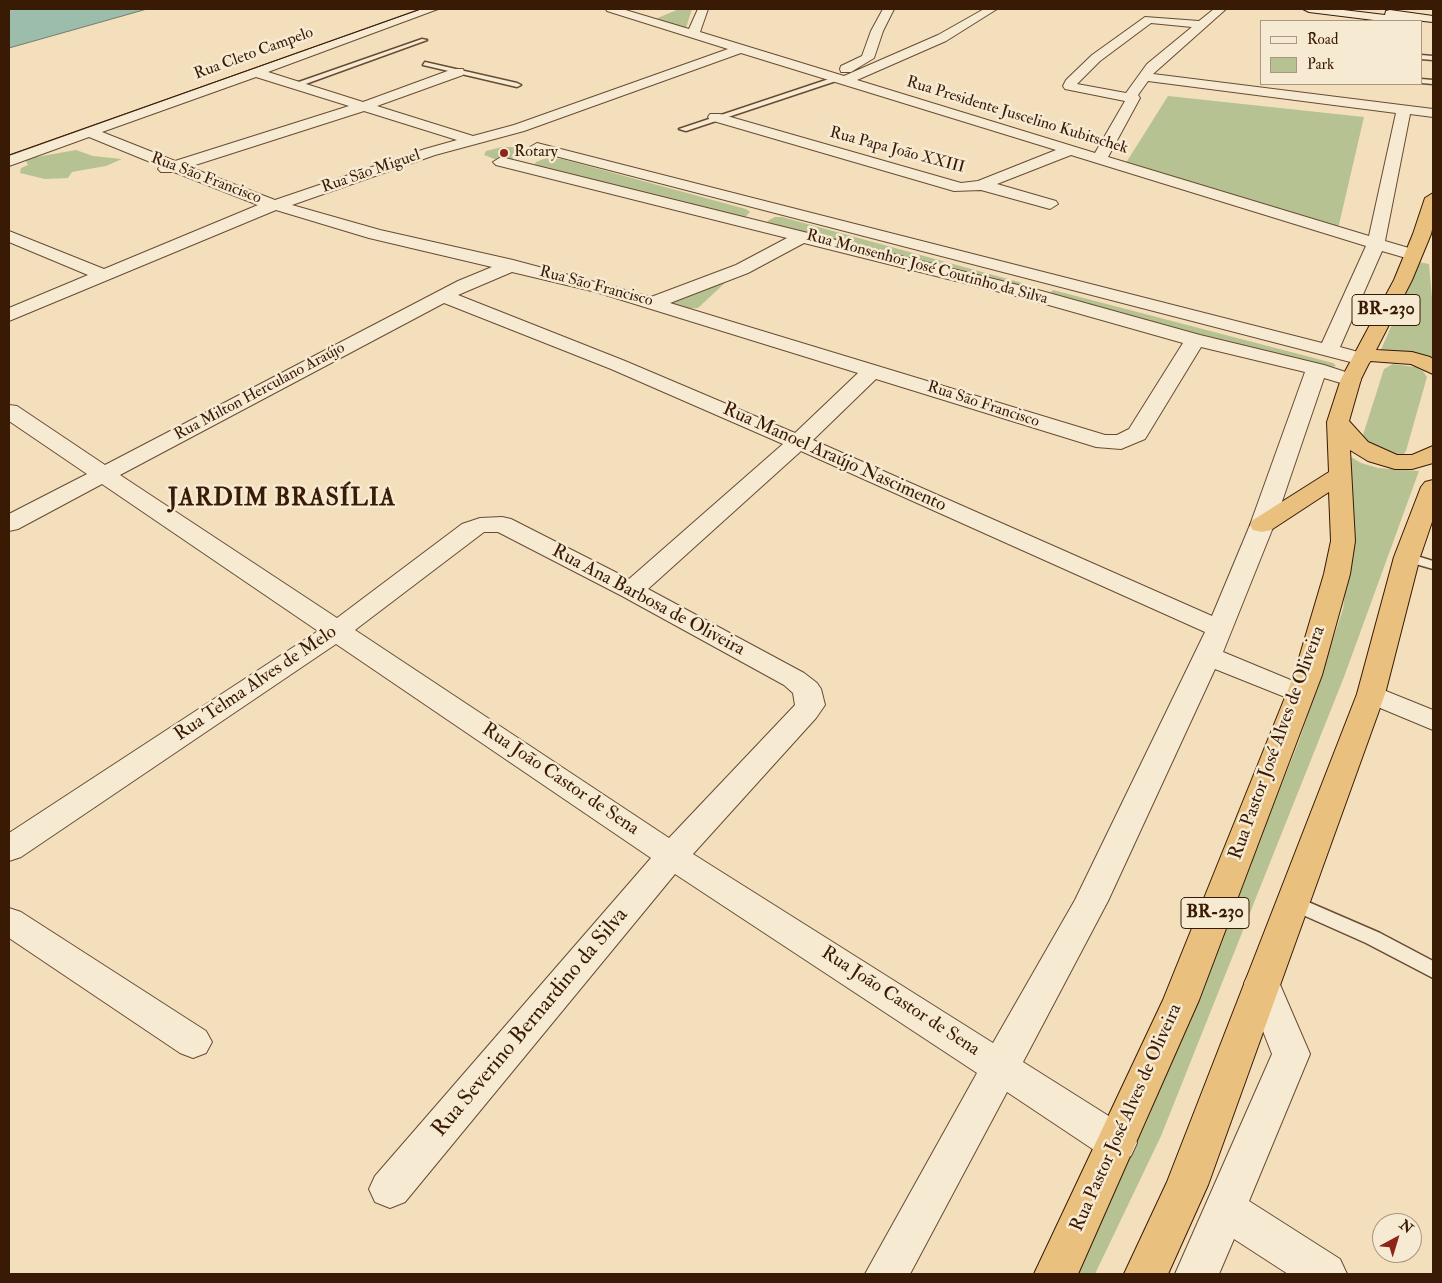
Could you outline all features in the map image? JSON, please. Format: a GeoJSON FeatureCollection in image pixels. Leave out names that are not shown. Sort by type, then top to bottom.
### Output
{"type":"FeatureCollection","features":[{"type":"Feature","properties":{"kind":"highway","name":"Rua Pastor José Alves de Oliveira"},"geometry":{"type":"LineString","coordinates":[[1056,1274],[1181,1000],[1300,694],[1337,574],[1343,541],[1338,422],[1351,380],[1403,280],[1429,215],[1433,198]]}},
{"type":"Feature","properties":{"kind":"highway"},"geometry":{"type":"LineString","coordinates":[[1363,357],[1412,358],[1423,361],[1433,368]]}},
{"type":"Feature","properties":{"kind":"highway"},"geometry":{"type":"LineString","coordinates":[[1338,422],[1360,447],[1376,456],[1395,462],[1412,462],[1424,459],[1433,453]]}},
{"type":"Feature","properties":{"kind":"highway"},"geometry":{"type":"LineString","coordinates":[[1262,525],[1340,475]]}},
{"type":"Feature","properties":{"kind":"highway"},"geometry":{"type":"LineString","coordinates":[[1146,1274],[1188,1185],[1420,561],[1433,487]]}},
{"type":"Feature","properties":{"kind":"street","name":"Rua Cleto Campelo"},"geometry":{"type":"LineString","coordinates":[[9,161],[432,9]]}},
{"type":"Feature","properties":{"kind":"street","name":"Rua Presidente Juscelino Kubitschek"},"geometry":{"type":"LineString","coordinates":[[611,9],[1413,256]]}},
{"type":"Feature","properties":{"kind":"street"},"geometry":{"type":"LineString","coordinates":[[693,34],[703,9]]}},
{"type":"Feature","properties":{"kind":"street"},"geometry":{"type":"LineString","coordinates":[[837,78],[871,55],[877,31],[888,9]]}},
{"type":"Feature","properties":{"kind":"street"},"geometry":{"type":"LineString","coordinates":[[837,78],[894,58],[942,38],[992,9]]}},
{"type":"Feature","properties":{"kind":"street"},"geometry":{"type":"LineString","coordinates":[[1098,160],[1133,98],[1130,97],[1152,67],[1221,9]]}},
{"type":"Feature","properties":{"kind":"street"},"geometry":{"type":"LineString","coordinates":[[1317,9],[1401,20]]}},
{"type":"Feature","properties":{"kind":"street"},"geometry":{"type":"LineString","coordinates":[[1355,9],[1433,18]]}},
{"type":"Feature","properties":{"kind":"street"},"geometry":{"type":"LineString","coordinates":[[646,20],[663,12]]}},
{"type":"Feature","properties":{"kind":"street"},"geometry":{"type":"LineString","coordinates":[[1133,98],[1070,86],[1096,58],[1149,19],[1202,25]]}},
{"type":"Feature","properties":{"kind":"street","name":"Rua São Miguel"},"geometry":{"type":"LineString","coordinates":[[9,315],[275,205],[430,152],[519,128],[740,49]]}},
{"type":"Feature","properties":{"kind":"street"},"geometry":{"type":"LineString","coordinates":[[871,55],[894,58]]}},
{"type":"Feature","properties":{"kind":"street","name":"Rua Monsenhor José Coutinho da Silva"},"geometry":{"type":"LineString","coordinates":[[254,72],[474,140],[490,155],[1031,294],[1196,340],[1322,360],[1363,357]]}},
{"type":"Feature","properties":{"kind":"street"},"geometry":{"type":"LineString","coordinates":[[155,173],[364,106],[458,72]]}},
{"type":"Feature","properties":{"kind":"street"},"geometry":{"type":"LineString","coordinates":[[1145,77],[1433,114]]}},
{"type":"Feature","properties":{"kind":"street"},"geometry":{"type":"LineString","coordinates":[[887,1274],[1091,901],[1214,643],[1262,525],[1322,360],[1376,244],[1404,110]]}},
{"type":"Feature","properties":{"kind":"street","name":"Rua Papa João XXIII"},"geometry":{"type":"LineString","coordinates":[[715,118],[951,187],[970,188],[981,185],[1066,150]]}},
{"type":"Feature","properties":{"kind":"street","name":"Rua São Francisco"},"geometry":{"type":"LineString","coordinates":[[89,132],[173,167],[275,205],[375,234],[513,265],[653,303],[710,305],[873,370],[1104,442],[1121,442],[1137,434],[1196,340]]}},
{"type":"Feature","properties":{"kind":"street","name":"Rua São Francisco"},"geometry":{"type":"LineString","coordinates":[[71,138],[254,213]]}},
{"type":"Feature","properties":{"kind":"street","name":"Rua Monsenhor José Coutinho da Silva"},"geometry":{"type":"LineString","coordinates":[[490,155],[516,143],[537,147],[1050,278],[1322,360],[1351,380]]}},
{"type":"Feature","properties":{"kind":"street"},"geometry":{"type":"LineString","coordinates":[[981,185],[1050,204]]}},
{"type":"Feature","properties":{"kind":"street"},"geometry":{"type":"LineString","coordinates":[[752,223],[778,208]]}},
{"type":"Feature","properties":{"kind":"street"},"geometry":{"type":"LineString","coordinates":[[9,236],[105,276]]}},
{"type":"Feature","properties":{"kind":"street"},"geometry":{"type":"LineString","coordinates":[[653,303],[742,269],[804,236]]}},
{"type":"Feature","properties":{"kind":"street"},"geometry":{"type":"LineString","coordinates":[[464,285],[477,258]]}},
{"type":"Feature","properties":{"kind":"street","name":"Rua Milton Herculano Araújo"},"geometry":{"type":"LineString","coordinates":[[9,524],[464,285],[513,265]]}},
{"type":"Feature","properties":{"kind":"street"},"geometry":{"type":"LineString","coordinates":[[710,305],[742,269]]}},
{"type":"Feature","properties":{"kind":"street"},"geometry":{"type":"LineString","coordinates":[[1031,294],[1050,278]]}},
{"type":"Feature","properties":{"kind":"street","name":"Rua Manoel Araújo Nascimento"},"geometry":{"type":"LineString","coordinates":[[443,296],[546,336],[798,442],[1214,643],[1300,694]]}},
{"type":"Feature","properties":{"kind":"street"},"geometry":{"type":"LineString","coordinates":[[631,590],[798,442],[873,370]]}},
{"type":"Feature","properties":{"kind":"street","name":"Rua João Castor de Sena"},"geometry":{"type":"LineString","coordinates":[[9,411],[338,630],[672,856],[1117,1143]]}},
{"type":"Feature","properties":{"kind":"street","name":"Rua Telma Alves de Melo"},"geometry":{"type":"LineString","coordinates":[[9,849],[338,630],[471,529],[490,523],[502,524]]}},
{"type":"Feature","properties":{"kind":"street","name":"Rua Ana Barbosa de Oliveira"},"geometry":{"type":"LineString","coordinates":[[502,524],[631,590],[794,679]]}},
{"type":"Feature","properties":{"kind":"street","name":"Rua Severino Bernardino da Silva"},"geometry":{"type":"LineString","coordinates":[[390,1189],[672,856],[806,711],[810,705],[807,689],[794,679]]}},
{"type":"Feature","properties":{"kind":"street"},"geometry":{"type":"LineString","coordinates":[[1370,694],[1433,721]]}},
{"type":"Feature","properties":{"kind":"street"},"geometry":{"type":"LineString","coordinates":[[9,921],[193,1042]]}},
{"type":"Feature","properties":{"kind":"street"},"geometry":{"type":"LineString","coordinates":[[1198,1274],[1291,1054],[1262,983]]}},
{"type":"Feature","properties":{"kind":"street"},"geometry":{"type":"LineString","coordinates":[[1226,1210],[1325,1274]]}},
{"type":"Feature","properties":{"kind":"lane"},"geometry":{"type":"LineString","coordinates":[[297,84],[424,40]]}},
{"type":"Feature","properties":{"kind":"lane"},"geometry":{"type":"LineString","coordinates":[[425,64],[517,85]]}},
{"type":"Feature","properties":{"kind":"lane"},"geometry":{"type":"LineString","coordinates":[[683,129],[837,78]]}},
{"type":"Feature","properties":{"kind":"lane"},"geometry":{"type":"LineString","coordinates":[[1292,902],[1373,938],[1433,970]]}},
{"type":"Feature","properties":{"kind":"green space"},"geometry":{"type":"Polygon","coordinates":[[[679,9],[692,9],[686,28],[682,29],[653,20],[679,9]]]}},
{"type":"Feature","properties":{"kind":"green space"},"geometry":{"type":"Polygon","coordinates":[[[1168,96],[1364,117],[1338,229],[1124,166],[1168,96]]]}},
{"type":"Feature","properties":{"kind":"green space"},"geometry":{"type":"Polygon","coordinates":[[[502,147],[516,147],[526,152],[522,156],[497,160],[484,155],[486,151],[502,147]]]}},
{"type":"Feature","properties":{"kind":"green space"},"geometry":{"type":"Polygon","coordinates":[[[76,150],[93,156],[122,159],[106,166],[72,172],[68,178],[45,179],[20,173],[21,168],[28,165],[25,159],[76,150]]]}},
{"type":"Feature","properties":{"kind":"green space"},"geometry":{"type":"Polygon","coordinates":[[[546,158],[562,159],[746,209],[750,212],[745,217],[737,218],[533,167],[536,162],[546,158]]]}},
{"type":"Feature","properties":{"kind":"green space"},"geometry":{"type":"Polygon","coordinates":[[[775,217],[782,217],[1026,284],[1022,287],[766,223],[775,217]]]}},
{"type":"Feature","properties":{"kind":"green space"},"geometry":{"type":"Polygon","coordinates":[[[1419,262],[1429,264],[1433,309],[1433,359],[1421,355],[1380,352],[1419,262]]]}},
{"type":"Feature","properties":{"kind":"green space"},"geometry":{"type":"Polygon","coordinates":[[[727,281],[698,308],[681,309],[672,304],[675,301],[727,281]]]}},
{"type":"Feature","properties":{"kind":"green space"},"geometry":{"type":"Polygon","coordinates":[[[1053,290],[1333,363],[1336,366],[1328,368],[1057,298],[1049,294],[1053,290]]]}},
{"type":"Feature","properties":{"kind":"green space"},"geometry":{"type":"Polygon","coordinates":[[[1393,364],[1415,367],[1423,371],[1427,377],[1406,451],[1404,454],[1395,456],[1361,441],[1384,369],[1393,364]]]}},
{"type":"Feature","properties":{"kind":"green space"},"geometry":{"type":"Polygon","coordinates":[[[1346,454],[1361,463],[1378,468],[1419,471],[1344,677],[1161,1136],[1095,1274],[1074,1274],[1147,1121],[1299,741],[1343,609],[1353,535],[1346,454]]]}},
{"type":"Feature","properties":{"kind":"shaded area"},"geometry":{"type":"Polygon","coordinates":[[[9,9],[147,9],[9,48],[9,9]]]}},
{"type":"Feature","properties":{"kind":"tram line"},"geometry":{"type":"LineString","coordinates":[[9,155],[421,9]]}},
{"type":"Feature","properties":{"kind":"place","name":"Rotary"},"geometry":{"type":"Point","coordinates":[504,153]}},
{"type":"Feature","properties":{"kind":"district","name":"JARDIM BRASÍLIA"},"geometry":{"type":"Point","coordinates":[282,500]}}]}
